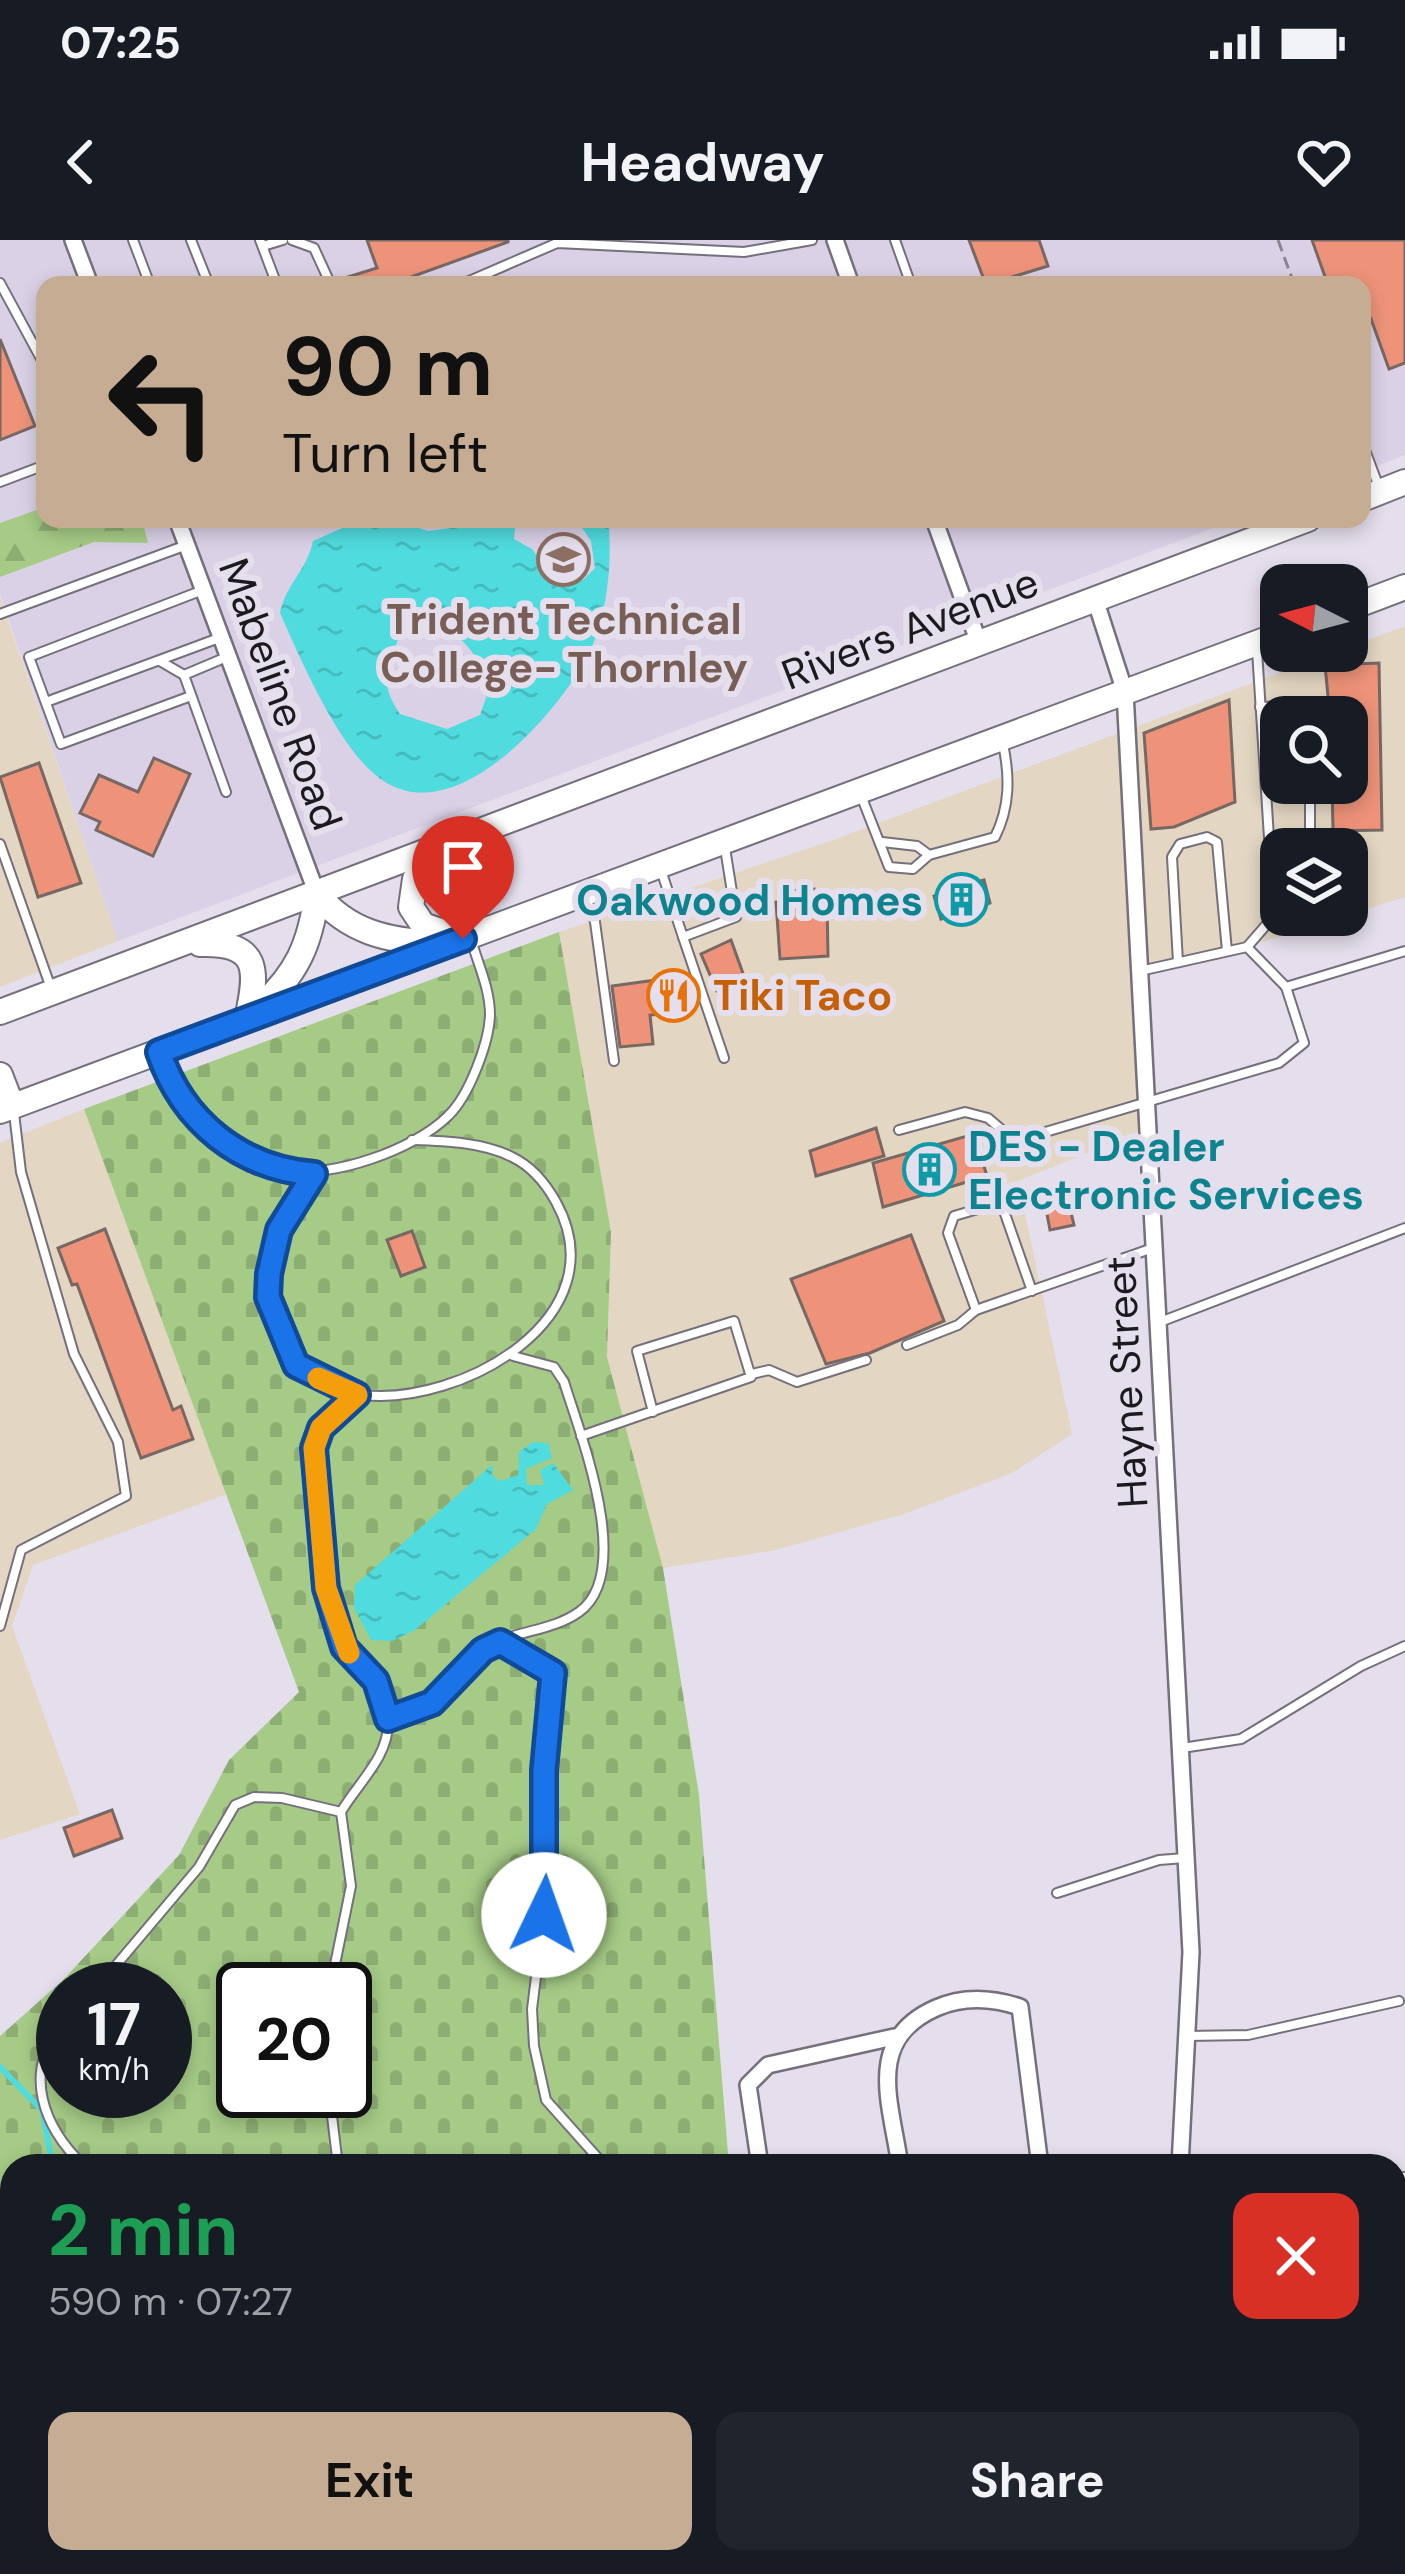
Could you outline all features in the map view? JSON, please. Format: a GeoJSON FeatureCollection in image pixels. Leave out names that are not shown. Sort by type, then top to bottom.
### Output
{"type":"FeatureCollection","features":[{"type":"Feature","properties":{"kind":"main road"},"geometry":{"type":"LineString","coordinates":[[1371,495],[1405,482]]}},
{"type":"Feature","properties":{"kind":"main road","name":"Rivers Avenue"},"geometry":{"type":"LineString","coordinates":[[0,1012],[1284,528]]}},
{"type":"Feature","properties":{"kind":"main road"},"geometry":{"type":"LineString","coordinates":[[1368,601],[1405,587]]}},
{"type":"Feature","properties":{"kind":"main road"},"geometry":{"type":"LineString","coordinates":[[0,1075],[6,1108],[1260,642]]}},
{"type":"Feature","properties":{"kind":"main road"},"geometry":{"type":"LineString","coordinates":[[448,844],[416,879],[411,907],[423,925],[461,940]]}},
{"type":"Feature","properties":{"kind":"main road"},"geometry":{"type":"LineString","coordinates":[[317,894],[337,919],[399,942],[461,940]]}},
{"type":"Feature","properties":{"kind":"main road"},"geometry":{"type":"LineString","coordinates":[[247,1019],[291,980],[308,948],[317,894]]}},
{"type":"Feature","properties":{"kind":"main road"},"geometry":{"type":"LineString","coordinates":[[179,945],[227,944],[250,958],[257,976],[247,1019]]}},
{"type":"Feature","properties":{"kind":"street"},"geometry":{"type":"LineString","coordinates":[[73,240],[87,276]]}},
{"type":"Feature","properties":{"kind":"street"},"geometry":{"type":"LineString","coordinates":[[835,240],[848,276]]}},
{"type":"Feature","properties":{"kind":"street","name":"Mabeline Road"},"geometry":{"type":"LineString","coordinates":[[180,528],[317,894]]}},
{"type":"Feature","properties":{"kind":"street"},"geometry":{"type":"LineString","coordinates":[[937,528],[979,643]]}},
{"type":"Feature","properties":{"kind":"street","name":"Hayne Street"},"geometry":{"type":"LineString","coordinates":[[1095,599],[1125,692],[1191,1952],[1181,2154]]}},
{"type":"Feature","properties":{"kind":"street"},"geometry":{"type":"LineString","coordinates":[[898,2154],[887,2070],[894,2038],[906,2023],[942,2005],[993,1998],[1020,2007],[1038,2154]]}},
{"type":"Feature","properties":{"kind":"street"},"geometry":{"type":"LineString","coordinates":[[758,2154],[748,2085],[768,2065],[894,2038]]}},
{"type":"Feature","properties":{"kind":"lane"},"geometry":{"type":"LineString","coordinates":[[133,240],[147,276]]}},
{"type":"Feature","properties":{"kind":"lane"},"geometry":{"type":"LineString","coordinates":[[191,240],[205,276]]}},
{"type":"Feature","properties":{"kind":"lane"},"geometry":{"type":"LineString","coordinates":[[274,276],[262,243],[283,240]]}},
{"type":"Feature","properties":{"kind":"lane"},"geometry":{"type":"LineString","coordinates":[[292,240],[314,248],[327,276]]}},
{"type":"Feature","properties":{"kind":"lane"},"geometry":{"type":"LineString","coordinates":[[481,276],[557,243],[744,252],[812,240]]}},
{"type":"Feature","properties":{"kind":"lane"},"geometry":{"type":"LineString","coordinates":[[895,240],[908,276]]}},
{"type":"Feature","properties":{"kind":"lane"},"geometry":{"type":"LineString","coordinates":[[0,283],[36,351]]}},
{"type":"Feature","properties":{"kind":"lane"},"geometry":{"type":"LineString","coordinates":[[0,482],[36,468]]}},
{"type":"Feature","properties":{"kind":"lane"},"geometry":{"type":"LineString","coordinates":[[0,614],[187,545]]}},
{"type":"Feature","properties":{"kind":"lane"},"geometry":{"type":"LineString","coordinates":[[191,696],[61,744],[29,657],[204,590]]}},
{"type":"Feature","properties":{"kind":"lane"},"geometry":{"type":"LineString","coordinates":[[46,702],[221,637]]}},
{"type":"Feature","properties":{"kind":"lane"},"geometry":{"type":"LineString","coordinates":[[1256,643],[1260,707]]}},
{"type":"Feature","properties":{"kind":"lane"},"geometry":{"type":"LineString","coordinates":[[184,675],[229,656]]}},
{"type":"Feature","properties":{"kind":"lane"},"geometry":{"type":"LineString","coordinates":[[159,660],[184,675],[226,792]]}},
{"type":"Feature","properties":{"kind":"lane"},"geometry":{"type":"LineString","coordinates":[[860,791],[895,870],[914,869],[928,855],[995,837],[1005,817],[1010,773],[1002,738]]}},
{"type":"Feature","properties":{"kind":"lane"},"geometry":{"type":"LineString","coordinates":[[1178,962],[1172,856],[1180,844],[1207,837],[1217,842],[1227,952]]}},
{"type":"Feature","properties":{"kind":"lane"},"geometry":{"type":"LineString","coordinates":[[683,937],[736,917],[724,842]]}},
{"type":"Feature","properties":{"kind":"lane"},"geometry":{"type":"LineString","coordinates":[[882,842],[917,846],[928,855]]}},
{"type":"Feature","properties":{"kind":"lane"},"geometry":{"type":"LineString","coordinates":[[0,844],[52,992]]}},
{"type":"Feature","properties":{"kind":"lane"},"geometry":{"type":"LineString","coordinates":[[660,866],[724,1058]]}},
{"type":"Feature","properties":{"kind":"lane"},"geometry":{"type":"LineString","coordinates":[[584,893],[595,922],[614,1061]]}},
{"type":"Feature","properties":{"kind":"lane"},"geometry":{"type":"LineString","coordinates":[[1140,970],[1247,947],[1260,932]]}},
{"type":"Feature","properties":{"kind":"lane"},"geometry":{"type":"LineString","coordinates":[[159,1052],[182,1102],[220,1140],[257,1164],[314,1174],[412,1140],[456,1108],[488,1028],[485,982],[461,940]]}},
{"type":"Feature","properties":{"kind":"lane"},"geometry":{"type":"LineString","coordinates":[[899,1130],[965,1112],[988,1118],[1016,1141],[1280,1063],[1304,1043],[1286,987],[1247,947]]}},
{"type":"Feature","properties":{"kind":"lane"},"geometry":{"type":"LineString","coordinates":[[1286,987],[1405,951]]}},
{"type":"Feature","properties":{"kind":"lane"},"geometry":{"type":"LineString","coordinates":[[0,1626],[21,1550],[126,1496],[118,1442],[74,1354],[21,1172],[21,1144],[6,1108]]}},
{"type":"Feature","properties":{"kind":"lane"},"geometry":{"type":"LineString","coordinates":[[314,1174],[279,1230],[268,1297],[296,1365],[357,1395],[414,1394],[452,1384],[512,1355],[554,1310],[566,1280],[569,1244],[562,1213],[548,1189],[511,1156],[412,1140]]}},
{"type":"Feature","properties":{"kind":"lane"},"geometry":{"type":"LineString","coordinates":[[976,1310],[948,1233],[955,1216],[995,1204],[1004,1211],[1032,1291]]}},
{"type":"Feature","properties":{"kind":"lane"},"geometry":{"type":"LineString","coordinates":[[1159,1322],[1405,1228]]}},
{"type":"Feature","properties":{"kind":"lane"},"geometry":{"type":"LineString","coordinates":[[907,1345],[958,1325],[976,1310],[1155,1248]]}},
{"type":"Feature","properties":{"kind":"lane"},"geometry":{"type":"LineString","coordinates":[[653,1412],[637,1351],[731,1318],[752,1374]]}},
{"type":"Feature","properties":{"kind":"lane"},"geometry":{"type":"LineString","coordinates":[[388,1719],[432,1703],[483,1650],[562,1622],[584,1608],[594,1594],[603,1554],[602,1510],[565,1382],[554,1367],[512,1355]]}},
{"type":"Feature","properties":{"kind":"lane"},"geometry":{"type":"LineString","coordinates":[[581,1436],[752,1374],[769,1370],[797,1382],[866,1360]]}},
{"type":"Feature","properties":{"kind":"lane"},"geometry":{"type":"LineString","coordinates":[[336,1962],[351,1886],[341,1812],[386,1743],[388,1719],[376,1681],[344,1647],[326,1588],[314,1448],[321,1428],[357,1395]]}},
{"type":"Feature","properties":{"kind":"lane"},"geometry":{"type":"LineString","coordinates":[[500,1642],[553,1673],[544,1770],[547,1889],[532,2009],[534,2046],[546,2100],[591,2154]]}},
{"type":"Feature","properties":{"kind":"lane"},"geometry":{"type":"LineString","coordinates":[[1180,1748],[1240,1738],[1361,1666],[1405,1646]]}},
{"type":"Feature","properties":{"kind":"lane"},"geometry":{"type":"LineString","coordinates":[[119,1962],[199,1867],[236,1805],[254,1798],[282,1798],[341,1812]]}},
{"type":"Feature","properties":{"kind":"lane"},"geometry":{"type":"LineString","coordinates":[[1057,1893],[1159,1860],[1186,1858]]}},
{"type":"Feature","properties":{"kind":"lane"},"geometry":{"type":"LineString","coordinates":[[1186,2036],[1248,2035],[1399,2001]]}},
{"type":"Feature","properties":{"kind":"lane"},"geometry":{"type":"LineString","coordinates":[[47,2118],[54,2135],[72,2154]]}},
{"type":"Feature","properties":{"kind":"lane"},"geometry":{"type":"LineString","coordinates":[[332,2118],[337,2154]]}},
{"type":"Feature","properties":{"kind":"path"},"geometry":{"type":"LineString","coordinates":[[1278,240],[1291,276]]}},
{"type":"Feature","properties":{"kind":"shaded area","name":"Trident Technical College- Thornley"},"geometry":{"type":"Polygon","coordinates":[[[0,240],[1405,240],[1405,455],[1371,468],[1371,276],[36,276],[36,528],[1213,528],[118,941],[0,594],[0,240]]]}},
{"type":"Feature","properties":{"kind":"shaded area"},"geometry":{"type":"Polygon","coordinates":[[[0,597],[118,941],[0,987],[0,597]]]}},
{"type":"Feature","properties":{"kind":"shaded area"},"geometry":{"type":"Polygon","coordinates":[[[1405,626],[1405,897],[1368,909],[1368,828],[1260,828],[1260,936],[1282,936],[1140,971],[1148,1128],[1018,1181],[1072,1434],[1012,1473],[904,1514],[776,1550],[663,1568],[607,1357],[611,1232],[559,932],[833,840],[1282,672],[1368,672],[1368,640],[1405,626]]]}},
{"type":"Feature","properties":{"kind":"shaded area"},"geometry":{"type":"Polygon","coordinates":[[[84,1109],[230,1493],[33,1565],[12,1626],[80,1814],[0,1840],[0,1143],[84,1109]]]}},
{"type":"Feature","properties":{"kind":"green space"},"geometry":{"type":"Polygon","coordinates":[[[36,510],[36,528],[144,528],[148,543],[94,542],[0,577],[0,523],[36,510]]]}},
{"type":"Feature","properties":{"kind":"green space"},"geometry":{"type":"Polygon","coordinates":[[[559,932],[611,1232],[607,1357],[663,1568],[699,1795],[728,2154],[0,2154],[0,2036],[36,2004],[36,2118],[192,2118],[192,1962],[80,1962],[179,1855],[229,1760],[299,1692],[84,1109],[559,932]]]}},
{"type":"Feature","properties":{"kind":"water"},"geometry":{"type":"Polygon","coordinates":[[[342,528],[515,528],[514,539],[532,549],[551,575],[583,580],[595,568],[591,541],[582,528],[609,528],[607,592],[599,629],[570,684],[527,736],[472,778],[443,790],[413,792],[385,782],[353,751],[311,680],[280,613],[313,541],[342,528]],[[401,618],[387,686],[400,714],[447,729],[480,715],[491,684],[467,645],[432,622],[401,618]]]}},
{"type":"Feature","properties":{"kind":"water"},"geometry":{"type":"Polygon","coordinates":[[[533,1442],[548,1443],[552,1458],[526,1469],[527,1485],[544,1485],[540,1470],[553,1463],[573,1490],[547,1504],[536,1529],[415,1630],[392,1641],[371,1640],[354,1608],[355,1585],[493,1464],[492,1475],[500,1481],[518,1475],[519,1452],[533,1442]]]}},
{"type":"Feature","properties":{"kind":"building"},"geometry":{"type":"Polygon","coordinates":[[[367,240],[508,240],[414,276],[351,276],[377,268],[367,240]]]}},
{"type":"Feature","properties":{"kind":"building"},"geometry":{"type":"Polygon","coordinates":[[[969,240],[1039,240],[1048,266],[1015,276],[983,276],[969,240]]]}},
{"type":"Feature","properties":{"kind":"building"},"geometry":{"type":"Polygon","coordinates":[[[1312,240],[1405,240],[1405,363],[1389,369],[1371,319],[1371,276],[1325,276],[1312,240]]]}},
{"type":"Feature","properties":{"kind":"building"},"geometry":{"type":"Polygon","coordinates":[[[0,339],[35,426],[0,440],[0,339]]]}},
{"type":"Feature","properties":{"kind":"building"},"geometry":{"type":"Polygon","coordinates":[[[1368,663],[1379,663],[1382,830],[1333,828],[1332,804],[1368,804],[1368,696],[1328,696],[1326,672],[1368,672],[1368,663]]]}},
{"type":"Feature","properties":{"kind":"building"},"geometry":{"type":"Polygon","coordinates":[[[1229,700],[1235,802],[1174,827],[1151,829],[1144,733],[1229,700]]]}},
{"type":"Feature","properties":{"kind":"building"},"geometry":{"type":"Polygon","coordinates":[[[154,758],[190,774],[153,856],[96,830],[100,822],[80,813],[99,775],[138,792],[154,758]]]}},
{"type":"Feature","properties":{"kind":"building"},"geometry":{"type":"Polygon","coordinates":[[[39,763],[81,883],[38,897],[0,777],[39,763]]]}},
{"type":"Feature","properties":{"kind":"building","name":"Oakwood Homes"},"geometry":{"type":"Polygon","coordinates":[[[966,878],[968,885],[984,880],[990,903],[941,919],[934,896],[950,892],[948,883],[966,878]]]}},
{"type":"Feature","properties":{"kind":"building"},"geometry":{"type":"Polygon","coordinates":[[[814,889],[814,901],[827,900],[828,956],[780,959],[776,902],[787,901],[787,891],[814,889]]]}},
{"type":"Feature","properties":{"kind":"building"},"geometry":{"type":"Polygon","coordinates":[[[731,940],[745,979],[717,991],[701,954],[731,940]]]}},
{"type":"Feature","properties":{"kind":"building"},"geometry":{"type":"Polygon","coordinates":[[[685,976],[687,1012],[650,1015],[653,1044],[620,1047],[612,986],[685,976]]]}},
{"type":"Feature","properties":{"kind":"building"},"geometry":{"type":"Polygon","coordinates":[[[876,1128],[884,1156],[816,1176],[810,1151],[876,1128]]]}},
{"type":"Feature","properties":{"kind":"building","name":"DES - Dealer Electronic Services"},"geometry":{"type":"Polygon","coordinates":[[[974,1134],[987,1176],[883,1207],[873,1163],[974,1134]]]}},
{"type":"Feature","properties":{"kind":"building"},"geometry":{"type":"Polygon","coordinates":[[[1064,1183],[1074,1225],[1050,1230],[1042,1188],[1064,1183]]]}},
{"type":"Feature","properties":{"kind":"building"},"geometry":{"type":"Polygon","coordinates":[[[105,1229],[173,1410],[181,1406],[193,1439],[141,1458],[77,1284],[72,1285],[58,1248],[105,1229]]]}},
{"type":"Feature","properties":{"kind":"building"},"geometry":{"type":"Polygon","coordinates":[[[412,1231],[425,1267],[401,1276],[387,1240],[412,1231]]]}},
{"type":"Feature","properties":{"kind":"building"},"geometry":{"type":"Polygon","coordinates":[[[911,1235],[944,1321],[870,1353],[826,1364],[791,1279],[911,1235]]]}},
{"type":"Feature","properties":{"kind":"building"},"geometry":{"type":"Polygon","coordinates":[[[112,1810],[122,1838],[74,1856],[64,1828],[112,1810]]]}},
{"type":"Feature","properties":{"kind":"waterway"},"geometry":{"type":"LineString","coordinates":[[0,2067],[42,2110],[51,2154]]}},
{"type":"Feature","properties":{"kind":"slow traffic"},"geometry":{"type":"LineString","coordinates":[[318,1378],[357,1395],[321,1428],[314,1448],[326,1588],[349,1653]]}},
{"type":"Feature","properties":{"kind":"place","name":"Trident Technical College- Thornley"},"geometry":{"type":"Point","coordinates":[564,560]}},
{"type":"Feature","properties":{"kind":"place","name":"Oakwood Homes"},"geometry":{"type":"Point","coordinates":[962,900]}},
{"type":"Feature","properties":{"kind":"place","name":"Tiki Taco"},"geometry":{"type":"Point","coordinates":[674,995]}},
{"type":"Feature","properties":{"kind":"place","name":"DES - Dealer Electronic Services"},"geometry":{"type":"Point","coordinates":[929,1170]}},
{"type":"Feature","properties":{"kind":"route"},"geometry":{"type":"LineString","coordinates":[[463,939],[159,1052],[182,1102],[220,1140],[257,1164],[314,1174],[279,1230],[268,1297],[296,1365],[357,1395],[321,1428],[314,1448],[326,1588],[344,1647],[376,1681],[388,1719],[432,1703],[483,1650],[500,1642],[538,1660],[553,1673],[544,1770],[548,1836],[544,1915]]}}]}
